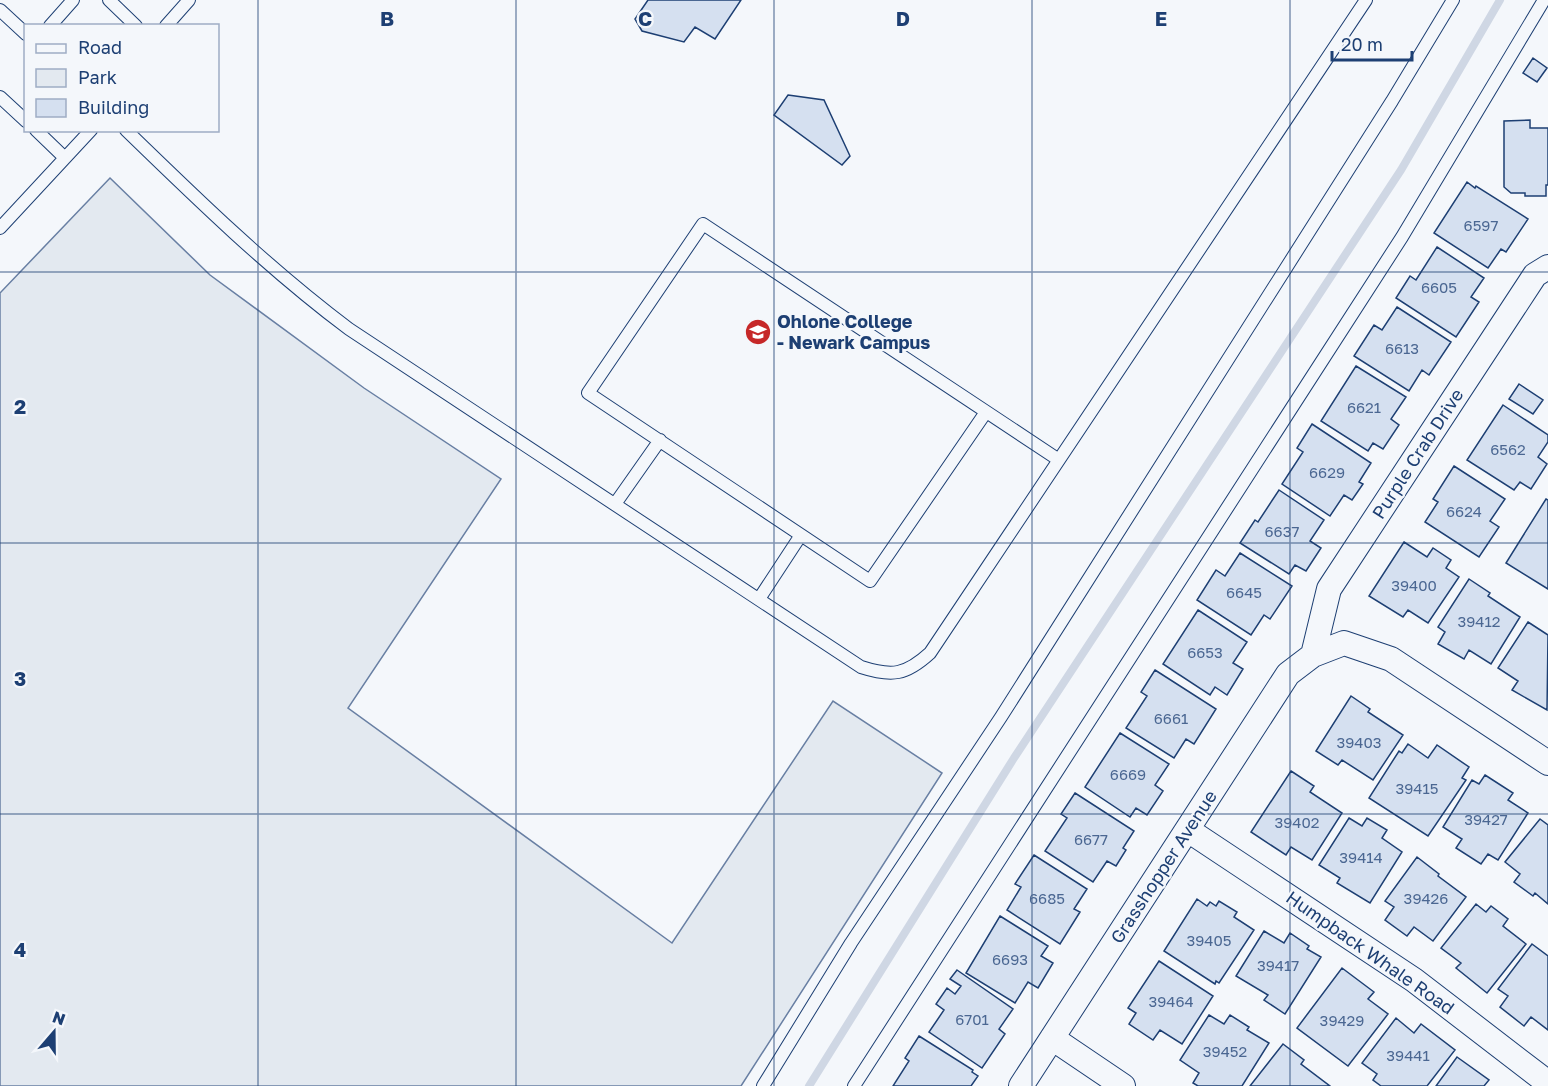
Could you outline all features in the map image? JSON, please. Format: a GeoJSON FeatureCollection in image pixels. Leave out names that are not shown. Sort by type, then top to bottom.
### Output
{"type":"FeatureCollection","features":[{"type":"Feature","properties":{"kind":"street","name":"Purple Crab Drive"},"geometry":{"type":"LineString","coordinates":[[1313,655],[1329,589],[1535,275],[1548,267]]}},
{"type":"Feature","properties":{"kind":"street","name":"Grasshopper Avenue"},"geometry":{"type":"LineString","coordinates":[[1022,1086],[1288,674],[1313,655],[1344,643],[1391,659],[1548,763]]}},
{"type":"Feature","properties":{"kind":"street","name":"Humpback Whale Road"},"geometry":{"type":"LineString","coordinates":[[1188,830],[1414,980],[1548,1083]]}},
{"type":"Feature","properties":{"kind":"street"},"geometry":{"type":"LineString","coordinates":[[1052,1038],[1122,1086]]}},
{"type":"Feature","properties":{"kind":"lane"},"geometry":{"type":"LineString","coordinates":[[52,24],[73,0]]}},
{"type":"Feature","properties":{"kind":"lane"},"geometry":{"type":"LineString","coordinates":[[109,0],[134,24]]}},
{"type":"Feature","properties":{"kind":"lane"},"geometry":{"type":"LineString","coordinates":[[168,24],[189,0]]}},
{"type":"Feature","properties":{"kind":"lane"},"geometry":{"type":"LineString","coordinates":[[128,132],[242,241],[312,301],[388,355],[861,667],[879,672],[899,673],[916,666],[930,653],[1366,0]]}},
{"type":"Feature","properties":{"kind":"lane"},"geometry":{"type":"LineString","coordinates":[[763,1086],[851,943],[1001,717],[1392,101],[1453,0]]}},
{"type":"Feature","properties":{"kind":"lane"},"geometry":{"type":"LineString","coordinates":[[854,1086],[1402,237],[1545,0]]}},
{"type":"Feature","properties":{"kind":"lane"},"geometry":{"type":"LineString","coordinates":[[0,10],[24,32]]}},
{"type":"Feature","properties":{"kind":"lane"},"geometry":{"type":"LineString","coordinates":[[0,97],[24,119]]}},
{"type":"Feature","properties":{"kind":"lane"},"geometry":{"type":"LineString","coordinates":[[38,132],[65,158]]}},
{"type":"Feature","properties":{"kind":"lane"},"geometry":{"type":"LineString","coordinates":[[0,228],[89,132]]}},
{"type":"Feature","properties":{"kind":"lane"},"geometry":{"type":"LineString","coordinates":[[986,412],[870,581],[588,393],[703,224],[1059,460]]}},
{"type":"Feature","properties":{"kind":"lane"},"geometry":{"type":"LineString","coordinates":[[615,504],[660,441]]}},
{"type":"Feature","properties":{"kind":"lane"},"geometry":{"type":"LineString","coordinates":[[759,599],[801,535]]}},
{"type":"Feature","properties":{"kind":"green space"},"geometry":{"type":"Polygon","coordinates":[[[110,178],[210,275],[364,388],[501,479],[348,708],[672,943],[833,701],[942,773],[741,1086],[0,1086],[0,293],[110,178]]]}},
{"type":"Feature","properties":{"kind":"building"},"geometry":{"type":"Polygon","coordinates":[[[648,0],[741,0],[715,39],[695,27],[684,42],[642,31],[635,19],[648,0]]]}},
{"type":"Feature","properties":{"kind":"building"},"geometry":{"type":"Polygon","coordinates":[[[1533,58],[1547,68],[1537,82],[1523,73],[1533,58]]]}},
{"type":"Feature","properties":{"kind":"building"},"geometry":{"type":"Polygon","coordinates":[[[788,95],[824,100],[850,156],[842,165],[774,115],[788,95]]]}},
{"type":"Feature","properties":{"kind":"building"},"geometry":{"type":"Polygon","coordinates":[[[1530,120],[1530,128],[1548,128],[1546,196],[1511,193],[1504,187],[1504,121],[1530,120]]]}},
{"type":"Feature","properties":{"kind":"building"},"geometry":{"type":"Polygon","coordinates":[[[1467,182],[1528,219],[1506,252],[1501,249],[1488,268],[1434,233],[1467,182]]]}},
{"type":"Feature","properties":{"kind":"building"},"geometry":{"type":"Polygon","coordinates":[[[1437,247],[1484,278],[1471,297],[1479,302],[1456,337],[1396,298],[1410,276],[1416,280],[1437,247]]]}},
{"type":"Feature","properties":{"kind":"building"},"geometry":{"type":"Polygon","coordinates":[[[1397,307],[1451,342],[1429,375],[1422,370],[1409,391],[1354,356],[1374,325],[1382,330],[1397,307]]]}},
{"type":"Feature","properties":{"kind":"building"},"geometry":{"type":"Polygon","coordinates":[[[1356,366],[1406,397],[1391,419],[1399,425],[1383,449],[1373,443],[1368,451],[1321,421],[1356,366]]]}},
{"type":"Feature","properties":{"kind":"building"},"geometry":{"type":"Polygon","coordinates":[[[1519,384],[1543,400],[1533,414],[1509,399],[1519,384]]]}},
{"type":"Feature","properties":{"kind":"building"},"geometry":{"type":"Polygon","coordinates":[[[1503,405],[1548,435],[1548,442],[1538,457],[1547,464],[1531,489],[1520,482],[1514,490],[1467,460],[1503,405]]]}},
{"type":"Feature","properties":{"kind":"building"},"geometry":{"type":"Polygon","coordinates":[[[1312,424],[1371,463],[1359,482],[1363,484],[1352,500],[1344,495],[1330,516],[1282,484],[1303,452],[1297,448],[1312,424]]]}},
{"type":"Feature","properties":{"kind":"building"},"geometry":{"type":"Polygon","coordinates":[[[1454,466],[1505,499],[1490,521],[1499,527],[1479,557],[1425,522],[1438,502],[1433,499],[1454,466]]]}},
{"type":"Feature","properties":{"kind":"building"},"geometry":{"type":"Polygon","coordinates":[[[1279,490],[1324,520],[1310,541],[1321,548],[1306,571],[1295,565],[1289,574],[1240,543],[1255,520],[1258,522],[1279,490]]]}},
{"type":"Feature","properties":{"kind":"building"},"geometry":{"type":"Polygon","coordinates":[[[1546,499],[1548,500],[1548,589],[1506,563],[1546,499]]]}},
{"type":"Feature","properties":{"kind":"building"},"geometry":{"type":"Polygon","coordinates":[[[1404,542],[1427,557],[1433,548],[1451,560],[1446,568],[1459,577],[1428,623],[1408,610],[1403,617],[1369,596],[1404,542]]]}},
{"type":"Feature","properties":{"kind":"building"},"geometry":{"type":"Polygon","coordinates":[[[1240,553],[1292,586],[1270,619],[1264,615],[1251,635],[1197,600],[1216,570],[1225,576],[1240,553]]]}},
{"type":"Feature","properties":{"kind":"building"},"geometry":{"type":"Polygon","coordinates":[[[1469,579],[1490,593],[1488,596],[1520,617],[1491,664],[1469,650],[1464,659],[1438,644],[1445,632],[1438,627],[1469,579]]]}},
{"type":"Feature","properties":{"kind":"building"},"geometry":{"type":"Polygon","coordinates":[[[1198,610],[1247,642],[1233,663],[1243,669],[1227,695],[1215,687],[1210,695],[1163,664],[1198,610]]]}},
{"type":"Feature","properties":{"kind":"building"},"geometry":{"type":"Polygon","coordinates":[[[1528,622],[1548,635],[1547,710],[1512,690],[1518,681],[1498,668],[1528,622]]]}},
{"type":"Feature","properties":{"kind":"building"},"geometry":{"type":"Polygon","coordinates":[[[1155,670],[1216,709],[1194,744],[1186,739],[1174,758],[1126,728],[1147,696],[1141,692],[1155,670]]]}},
{"type":"Feature","properties":{"kind":"building"},"geometry":{"type":"Polygon","coordinates":[[[1351,696],[1370,709],[1368,712],[1403,735],[1373,780],[1342,760],[1338,765],[1316,751],[1351,696]]]}},
{"type":"Feature","properties":{"kind":"building"},"geometry":{"type":"Polygon","coordinates":[[[1120,733],[1169,764],[1155,785],[1163,791],[1147,815],[1136,808],[1130,817],[1085,787],[1120,733]]]}},
{"type":"Feature","properties":{"kind":"building"},"geometry":{"type":"Polygon","coordinates":[[[1408,744],[1428,758],[1437,745],[1469,767],[1462,778],[1466,780],[1428,836],[1369,798],[1399,751],[1402,753],[1408,744]]]}},
{"type":"Feature","properties":{"kind":"building"},"geometry":{"type":"Polygon","coordinates":[[[1291,771],[1314,786],[1310,792],[1342,813],[1312,860],[1291,847],[1286,855],[1251,832],[1291,771]]]}},
{"type":"Feature","properties":{"kind":"building"},"geometry":{"type":"Polygon","coordinates":[[[1485,775],[1513,793],[1508,800],[1528,813],[1498,860],[1488,854],[1481,864],[1456,848],[1462,839],[1443,827],[1472,780],[1479,784],[1485,775]]]}},
{"type":"Feature","properties":{"kind":"building"},"geometry":{"type":"Polygon","coordinates":[[[1075,793],[1134,831],[1123,848],[1126,850],[1116,866],[1107,861],[1093,882],[1045,851],[1067,818],[1061,814],[1075,793]]]}},
{"type":"Feature","properties":{"kind":"building"},"geometry":{"type":"Polygon","coordinates":[[[1349,818],[1362,826],[1367,818],[1387,830],[1382,838],[1402,852],[1370,903],[1337,883],[1340,878],[1319,865],[1349,818]]]}},
{"type":"Feature","properties":{"kind":"building"},"geometry":{"type":"Polygon","coordinates":[[[1540,819],[1548,825],[1548,904],[1535,893],[1533,896],[1514,882],[1520,874],[1505,862],[1540,819]]]}},
{"type":"Feature","properties":{"kind":"building"},"geometry":{"type":"Polygon","coordinates":[[[1034,855],[1087,889],[1074,909],[1080,912],[1060,944],[1007,910],[1021,887],[1015,884],[1034,855]]]}},
{"type":"Feature","properties":{"kind":"building"},"geometry":{"type":"Polygon","coordinates":[[[1417,857],[1466,897],[1433,941],[1414,927],[1407,936],[1385,920],[1394,907],[1385,901],[1417,857]]]}},
{"type":"Feature","properties":{"kind":"building"},"geometry":{"type":"Polygon","coordinates":[[[1197,899],[1207,906],[1210,902],[1216,906],[1219,901],[1237,912],[1234,917],[1254,930],[1219,983],[1216,981],[1215,984],[1164,951],[1197,899]]]}},
{"type":"Feature","properties":{"kind":"building"},"geometry":{"type":"Polygon","coordinates":[[[1476,904],[1486,912],[1491,906],[1508,919],[1503,926],[1526,944],[1487,993],[1456,968],[1461,963],[1441,948],[1476,904]]]}},
{"type":"Feature","properties":{"kind":"building"},"geometry":{"type":"Polygon","coordinates":[[[1000,916],[1048,946],[1041,956],[1053,963],[1038,988],[1028,982],[1015,1003],[966,973],[1000,916]]]}},
{"type":"Feature","properties":{"kind":"building"},"geometry":{"type":"Polygon","coordinates":[[[1264,931],[1284,943],[1290,933],[1309,946],[1307,949],[1321,957],[1285,1014],[1264,1000],[1268,995],[1236,976],[1264,931]]]}},
{"type":"Feature","properties":{"kind":"building"},"geometry":{"type":"Polygon","coordinates":[[[1532,944],[1548,956],[1548,1030],[1531,1017],[1524,1026],[1500,1007],[1508,996],[1498,989],[1532,944]]]}},
{"type":"Feature","properties":{"kind":"building"},"geometry":{"type":"Polygon","coordinates":[[[1159,961],[1213,996],[1182,1044],[1160,1030],[1153,1040],[1129,1024],[1136,1013],[1128,1008],[1159,961]]]}},
{"type":"Feature","properties":{"kind":"building"},"geometry":{"type":"Polygon","coordinates":[[[1342,968],[1374,992],[1368,999],[1388,1014],[1348,1066],[1297,1028],[1342,968]]]}},
{"type":"Feature","properties":{"kind":"building"},"geometry":{"type":"Polygon","coordinates":[[[957,970],[1013,1009],[999,1029],[1005,1034],[982,1068],[929,1032],[944,1010],[936,1004],[947,988],[955,994],[961,986],[950,979],[957,970]]]}},
{"type":"Feature","properties":{"kind":"building"},"geometry":{"type":"Polygon","coordinates":[[[1209,1015],[1224,1024],[1230,1015],[1249,1027],[1247,1030],[1269,1043],[1242,1086],[1198,1086],[1193,1083],[1199,1073],[1180,1060],[1209,1015]]]}},
{"type":"Feature","properties":{"kind":"building"},"geometry":{"type":"Polygon","coordinates":[[[1396,1018],[1414,1033],[1421,1024],[1455,1050],[1427,1086],[1381,1086],[1373,1080],[1377,1074],[1362,1063],[1396,1018]]]}},
{"type":"Feature","properties":{"kind":"building"},"geometry":{"type":"Polygon","coordinates":[[[919,1036],[973,1070],[972,1072],[978,1076],[971,1086],[893,1086],[909,1061],[905,1058],[919,1036]]]}},
{"type":"Feature","properties":{"kind":"building"},"geometry":{"type":"Polygon","coordinates":[[[1283,1044],[1304,1060],[1301,1064],[1330,1086],[1250,1086],[1283,1044]]]}},
{"type":"Feature","properties":{"kind":"building"},"geometry":{"type":"Polygon","coordinates":[[[1457,1057],[1489,1080],[1484,1086],[1436,1086],[1457,1057]]]}},
{"type":"Feature","properties":{"kind":"waterway"},"geometry":{"type":"LineString","coordinates":[[809,1086],[1014,758],[1401,170],[1500,0]]}},
{"type":"Feature","properties":{"kind":"place","name":"Ohlone College - Newark Campus"},"geometry":{"type":"Point","coordinates":[758,332]}}]}
